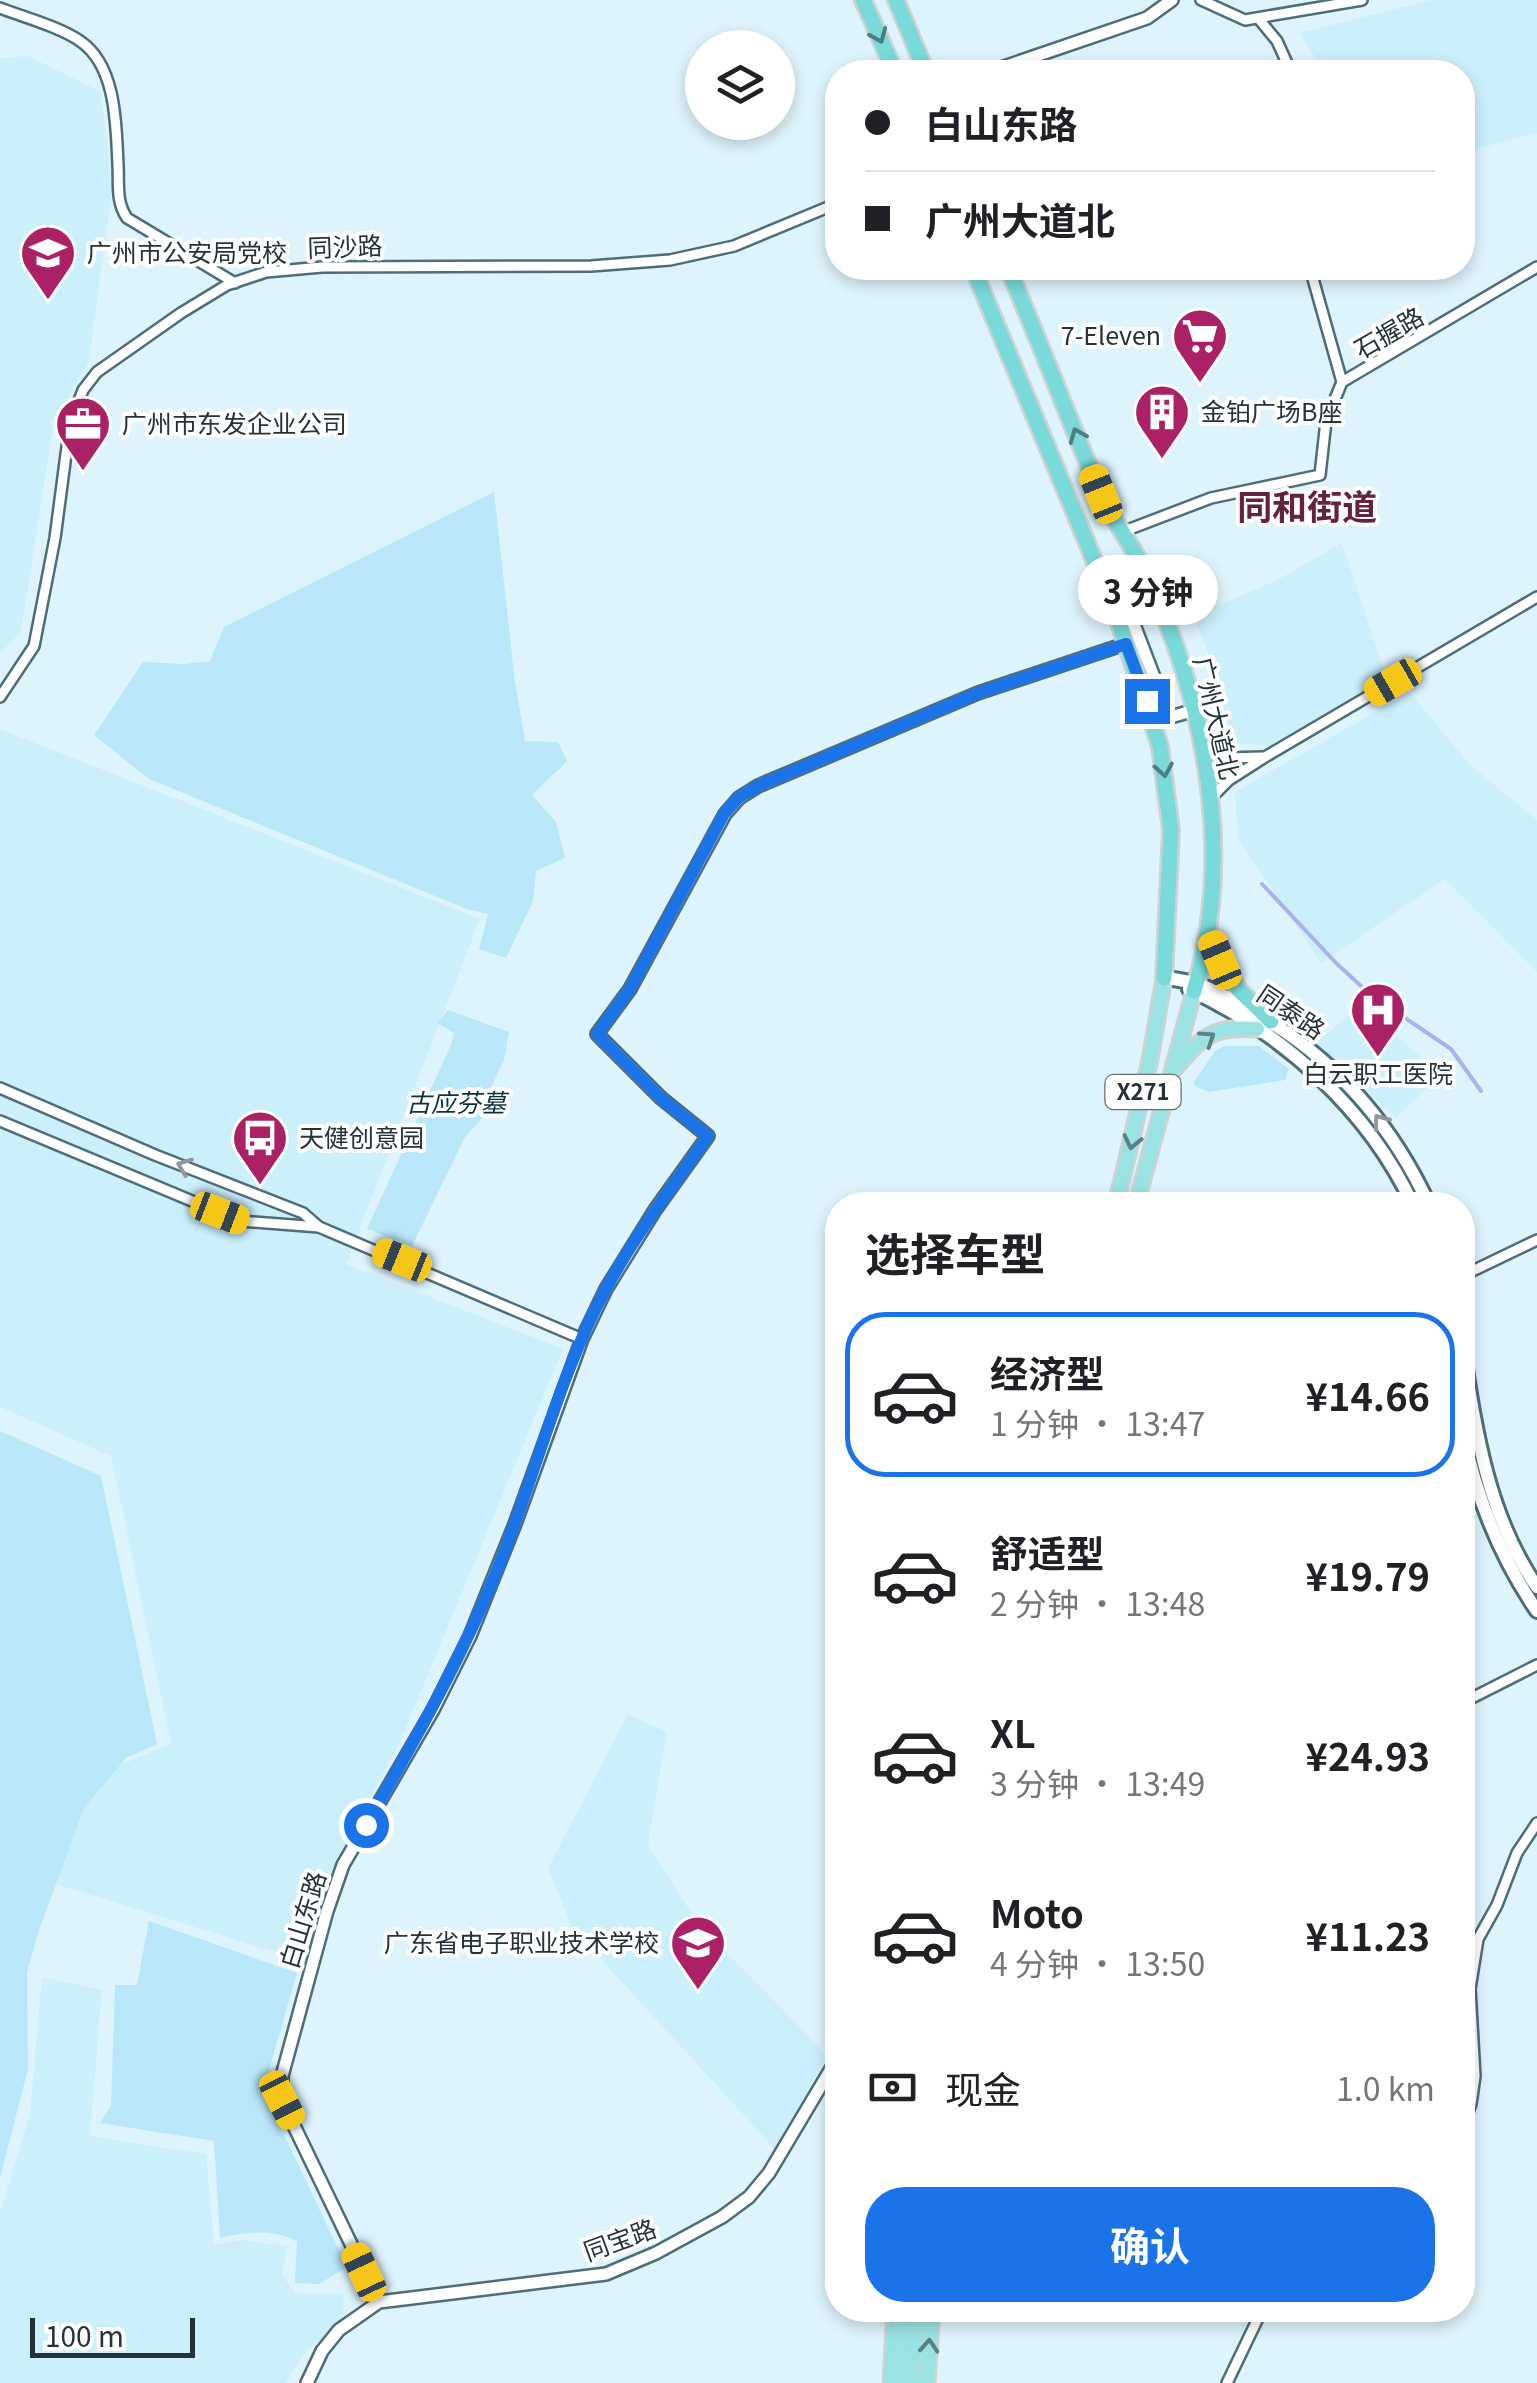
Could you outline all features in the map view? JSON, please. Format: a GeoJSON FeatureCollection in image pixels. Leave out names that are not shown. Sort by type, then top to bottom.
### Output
{"type":"FeatureCollection","features":[{"type":"Feature","properties":{"kind":"highway"},"geometry":{"type":"LineString","coordinates":[[864,0],[889,60]]}},
{"type":"Feature","properties":{"kind":"highway"},"geometry":{"type":"LineString","coordinates":[[896,0],[921,60]]}},
{"type":"Feature","properties":{"kind":"highway"},"geometry":{"type":"LineString","coordinates":[[977,280],[1114,608],[1153,721],[1168,790],[1171,873],[1164,978]]}},
{"type":"Feature","properties":{"kind":"highway","name":"广州大道北"},"geometry":{"type":"LineString","coordinates":[[1013,280],[1101,494],[1149,580],[1195,710],[1209,800],[1214,874],[1208,932],[1196,986]]}},
{"type":"Feature","properties":{"kind":"highway"},"geometry":{"type":"LineString","coordinates":[[1208,932],[1238,988],[1264,1025]]}},
{"type":"Feature","properties":{"kind":"main road","name":"同泰路"},"geometry":{"type":"LineString","coordinates":[[1164,978],[1196,986],[1315,1054],[1364,1100],[1422,1192]]}},
{"type":"Feature","properties":{"kind":"main road","name":"X271"},"geometry":{"type":"LineString","coordinates":[[1119,1192],[1150,1060],[1164,978]]}},
{"type":"Feature","properties":{"kind":"main road","name":"广州大道北"},"geometry":{"type":"LineString","coordinates":[[1140,1192],[1196,986]]}},
{"type":"Feature","properties":{"kind":"main road","name":"同泰路"},"geometry":{"type":"LineString","coordinates":[[1264,1025],[1350,1109],[1391,1163],[1406,1192]]}},
{"type":"Feature","properties":{"kind":"main road"},"geometry":{"type":"LineString","coordinates":[[1170,1073],[1210,1033],[1264,1025]]}},
{"type":"Feature","properties":{"kind":"main road"},"geometry":{"type":"LineString","coordinates":[[1475,1427],[1505,1528],[1537,1588]]}},
{"type":"Feature","properties":{"kind":"main road"},"geometry":{"type":"LineString","coordinates":[[1475,1478],[1484,1513],[1537,1611]]}},
{"type":"Feature","properties":{"kind":"main road"},"geometry":{"type":"LineString","coordinates":[[891,2383],[894,2322]]}},
{"type":"Feature","properties":{"kind":"main road"},"geometry":{"type":"LineString","coordinates":[[900,2383],[904,2322]]}},
{"type":"Feature","properties":{"kind":"main road"},"geometry":{"type":"LineString","coordinates":[[912,2383],[916,2322]]}},
{"type":"Feature","properties":{"kind":"main road"},"geometry":{"type":"LineString","coordinates":[[927,2383],[931,2322]]}},
{"type":"Feature","properties":{"kind":"street"},"geometry":{"type":"LineString","coordinates":[[1024,60],[1147,18],[1172,0]]}},
{"type":"Feature","properties":{"kind":"street"},"geometry":{"type":"LineString","coordinates":[[1201,0],[1244,20],[1362,0]]}},
{"type":"Feature","properties":{"kind":"street"},"geometry":{"type":"LineString","coordinates":[[0,8],[80,41],[99,61],[109,83],[119,207],[126,218],[235,283]]}},
{"type":"Feature","properties":{"kind":"street"},"geometry":{"type":"LineString","coordinates":[[1258,18],[1277,41],[1286,60]]}},
{"type":"Feature","properties":{"kind":"street","name":"同沙路"},"geometry":{"type":"LineString","coordinates":[[0,697],[34,646],[70,424],[83,390],[96,372],[181,313],[235,283],[266,272],[322,267],[591,266],[670,260],[734,246],[825,208]]}},
{"type":"Feature","properties":{"kind":"street","name":"石握路"},"geometry":{"type":"LineString","coordinates":[[1122,532],[1211,498],[1320,475],[1326,421],[1342,382],[1537,267]]}},
{"type":"Feature","properties":{"kind":"street"},"geometry":{"type":"LineString","coordinates":[[1313,280],[1342,382]]}},
{"type":"Feature","properties":{"kind":"street"},"geometry":{"type":"LineString","coordinates":[[1209,800],[1229,780],[1265,757],[1537,597]]}},
{"type":"Feature","properties":{"kind":"street"},"geometry":{"type":"LineString","coordinates":[[1114,608],[1130,614],[1166,711],[1174,716],[1195,710]]}},
{"type":"Feature","properties":{"kind":"street","name":"白山东路"},"geometry":{"type":"LineString","coordinates":[[379,2302],[282,2100],[282,2076],[344,1865],[433,1710],[476,1624],[582,1338],[628,1252],[708,1136],[661,1098],[597,1034],[630,989],[706,846],[738,798],[978,693],[1126,644]]}},
{"type":"Feature","properties":{"kind":"street"},"geometry":{"type":"LineString","coordinates":[[1202,748],[1234,759],[1265,757]]}},
{"type":"Feature","properties":{"kind":"street"},"geometry":{"type":"LineString","coordinates":[[0,1088],[303,1213],[319,1226],[582,1338]]}},
{"type":"Feature","properties":{"kind":"street"},"geometry":{"type":"LineString","coordinates":[[0,1121],[240,1221],[319,1226]]}},
{"type":"Feature","properties":{"kind":"street"},"geometry":{"type":"LineString","coordinates":[[1475,1270],[1537,1240]]}},
{"type":"Feature","properties":{"kind":"street"},"geometry":{"type":"LineString","coordinates":[[1475,1696],[1537,1665]]}},
{"type":"Feature","properties":{"kind":"street"},"geometry":{"type":"LineString","coordinates":[[1475,1958],[1478,1939],[1517,1853],[1537,1824]]}},
{"type":"Feature","properties":{"kind":"street","name":"同宝路"},"geometry":{"type":"LineString","coordinates":[[306,2383],[322,2351],[339,2330],[379,2302],[606,2274],[703,2229],[738,2206],[769,2174],[825,2079]]}},
{"type":"Feature","properties":{"kind":"street"},"geometry":{"type":"LineString","coordinates":[[1226,2383],[1256,2322]]}},
{"type":"Feature","properties":{"kind":"shaded area"},"geometry":{"type":"Polygon","coordinates":[[[1431,0],[1537,0],[1537,133],[1475,149],[1475,60],[1317,60],[1299,33],[1431,0]]]}},
{"type":"Feature","properties":{"kind":"shaded area","name":"广州市公安局党校"},"geometry":{"type":"Polygon","coordinates":[[[28,56],[101,92],[112,189],[89,362],[54,421],[21,632],[0,653],[0,58],[28,56]]]}},
{"type":"Feature","properties":{"kind":"shaded area"},"geometry":{"type":"Polygon","coordinates":[[[1342,543],[1386,677],[1271,746],[1233,743],[1221,718],[1216,674],[1194,616],[1277,580],[1342,543]]]}},
{"type":"Feature","properties":{"kind":"shaded area"},"geometry":{"type":"Polygon","coordinates":[[[1410,692],[1469,764],[1537,820],[1537,972],[1445,879],[1321,963],[1238,839],[1235,792],[1410,692]]]}},
{"type":"Feature","properties":{"kind":"shaded area"},"geometry":{"type":"Polygon","coordinates":[[[0,729],[480,919],[346,1264],[563,1349],[399,1744],[332,1869],[304,1961],[46,1881],[101,1773],[171,1744],[111,1456],[0,1407],[0,729]]]}},
{"type":"Feature","properties":{"kind":"shaded area","name":"白云职工医院"},"geometry":{"type":"Polygon","coordinates":[[[1362,1005],[1441,1075],[1396,1118],[1316,1043],[1362,1005]]]}},
{"type":"Feature","properties":{"kind":"shaded area","name":"广东省电子职业技术学校"},"geometry":{"type":"Polygon","coordinates":[[[628,1714],[667,1732],[648,1845],[697,1922],[825,2053],[775,2149],[573,1929],[548,1868],[628,1714]]]}},
{"type":"Feature","properties":{"kind":"shaded area"},"geometry":{"type":"Polygon","coordinates":[[[42,1977],[102,1990],[90,2136],[206,2154],[214,2245],[241,2240],[287,2246],[282,2275],[295,2293],[343,2294],[344,2322],[307,2350],[286,2383],[0,2383],[0,2213],[30,2114],[42,1977]]]}},
{"type":"Feature","properties":{"kind":"green space"},"geometry":{"type":"Polygon","coordinates":[[[494,492],[525,741],[558,742],[567,761],[532,795],[556,822],[565,858],[536,871],[533,901],[506,958],[479,949],[488,914],[467,909],[149,779],[94,735],[143,662],[210,661],[224,627],[494,492]]]}},
{"type":"Feature","properties":{"kind":"green space","name":"古应芬墓"},"geometry":{"type":"Polygon","coordinates":[[[448,1010],[509,1032],[504,1060],[486,1098],[482,1118],[465,1137],[412,1246],[367,1229],[451,1045],[454,1033],[437,1023],[448,1010]]]}},
{"type":"Feature","properties":{"kind":"green space"},"geometry":{"type":"Polygon","coordinates":[[[1224,1046],[1259,1046],[1289,1069],[1285,1080],[1209,1092],[1195,1086],[1215,1051],[1224,1046]]]}},
{"type":"Feature","properties":{"kind":"green space"},"geometry":{"type":"Polygon","coordinates":[[[0,1431],[101,1476],[157,1744],[126,1758],[84,1808],[38,1933],[27,1972],[28,2069],[0,2178],[0,1431]]]}},
{"type":"Feature","properties":{"kind":"green space"},"geometry":{"type":"Polygon","coordinates":[[[149,1921],[297,1973],[263,2091],[347,2267],[319,2284],[295,2283],[297,2242],[289,2238],[260,2232],[220,2238],[214,2141],[100,2123],[111,2105],[115,1985],[137,1985],[149,1921]]]}},
{"type":"Feature","properties":{"kind":"waterway"},"geometry":{"type":"LineString","coordinates":[[1262,884],[1371,995],[1451,1049],[1481,1091]]}},
{"type":"Feature","properties":{"kind":"place","name":"广州市公安局党校"},"geometry":{"type":"Point","coordinates":[48,302]}},
{"type":"Feature","properties":{"kind":"place","name":"7-Eleven"},"geometry":{"type":"Point","coordinates":[1200,385]}},
{"type":"Feature","properties":{"kind":"place","name":"金铂广场B座"},"geometry":{"type":"Point","coordinates":[1162,461]}},
{"type":"Feature","properties":{"kind":"place","name":"广州市东发企业公司"},"geometry":{"type":"Point","coordinates":[83,473]}},
{"type":"Feature","properties":{"kind":"place","name":"白云职工医院"},"geometry":{"type":"Point","coordinates":[1378,1059]}},
{"type":"Feature","properties":{"kind":"place","name":"天健创意园"},"geometry":{"type":"Point","coordinates":[260,1187]}},
{"type":"Feature","properties":{"kind":"place","name":"广东省电子职业技术学校"},"geometry":{"type":"Point","coordinates":[698,1992]}},
{"type":"Feature","properties":{"kind":"district","name":"同和街道"},"geometry":{"type":"Point","coordinates":[1307,508]}},
{"type":"Feature","properties":{"kind":"route"},"geometry":{"type":"LineString","coordinates":[[366,1825],[433,1710],[481,1611],[582,1338],[606,1288],[708,1136],[661,1098],[597,1034],[630,989],[724,814],[738,798],[758,786],[846,752],[954,702],[1126,644],[1147,701]]}}]}
